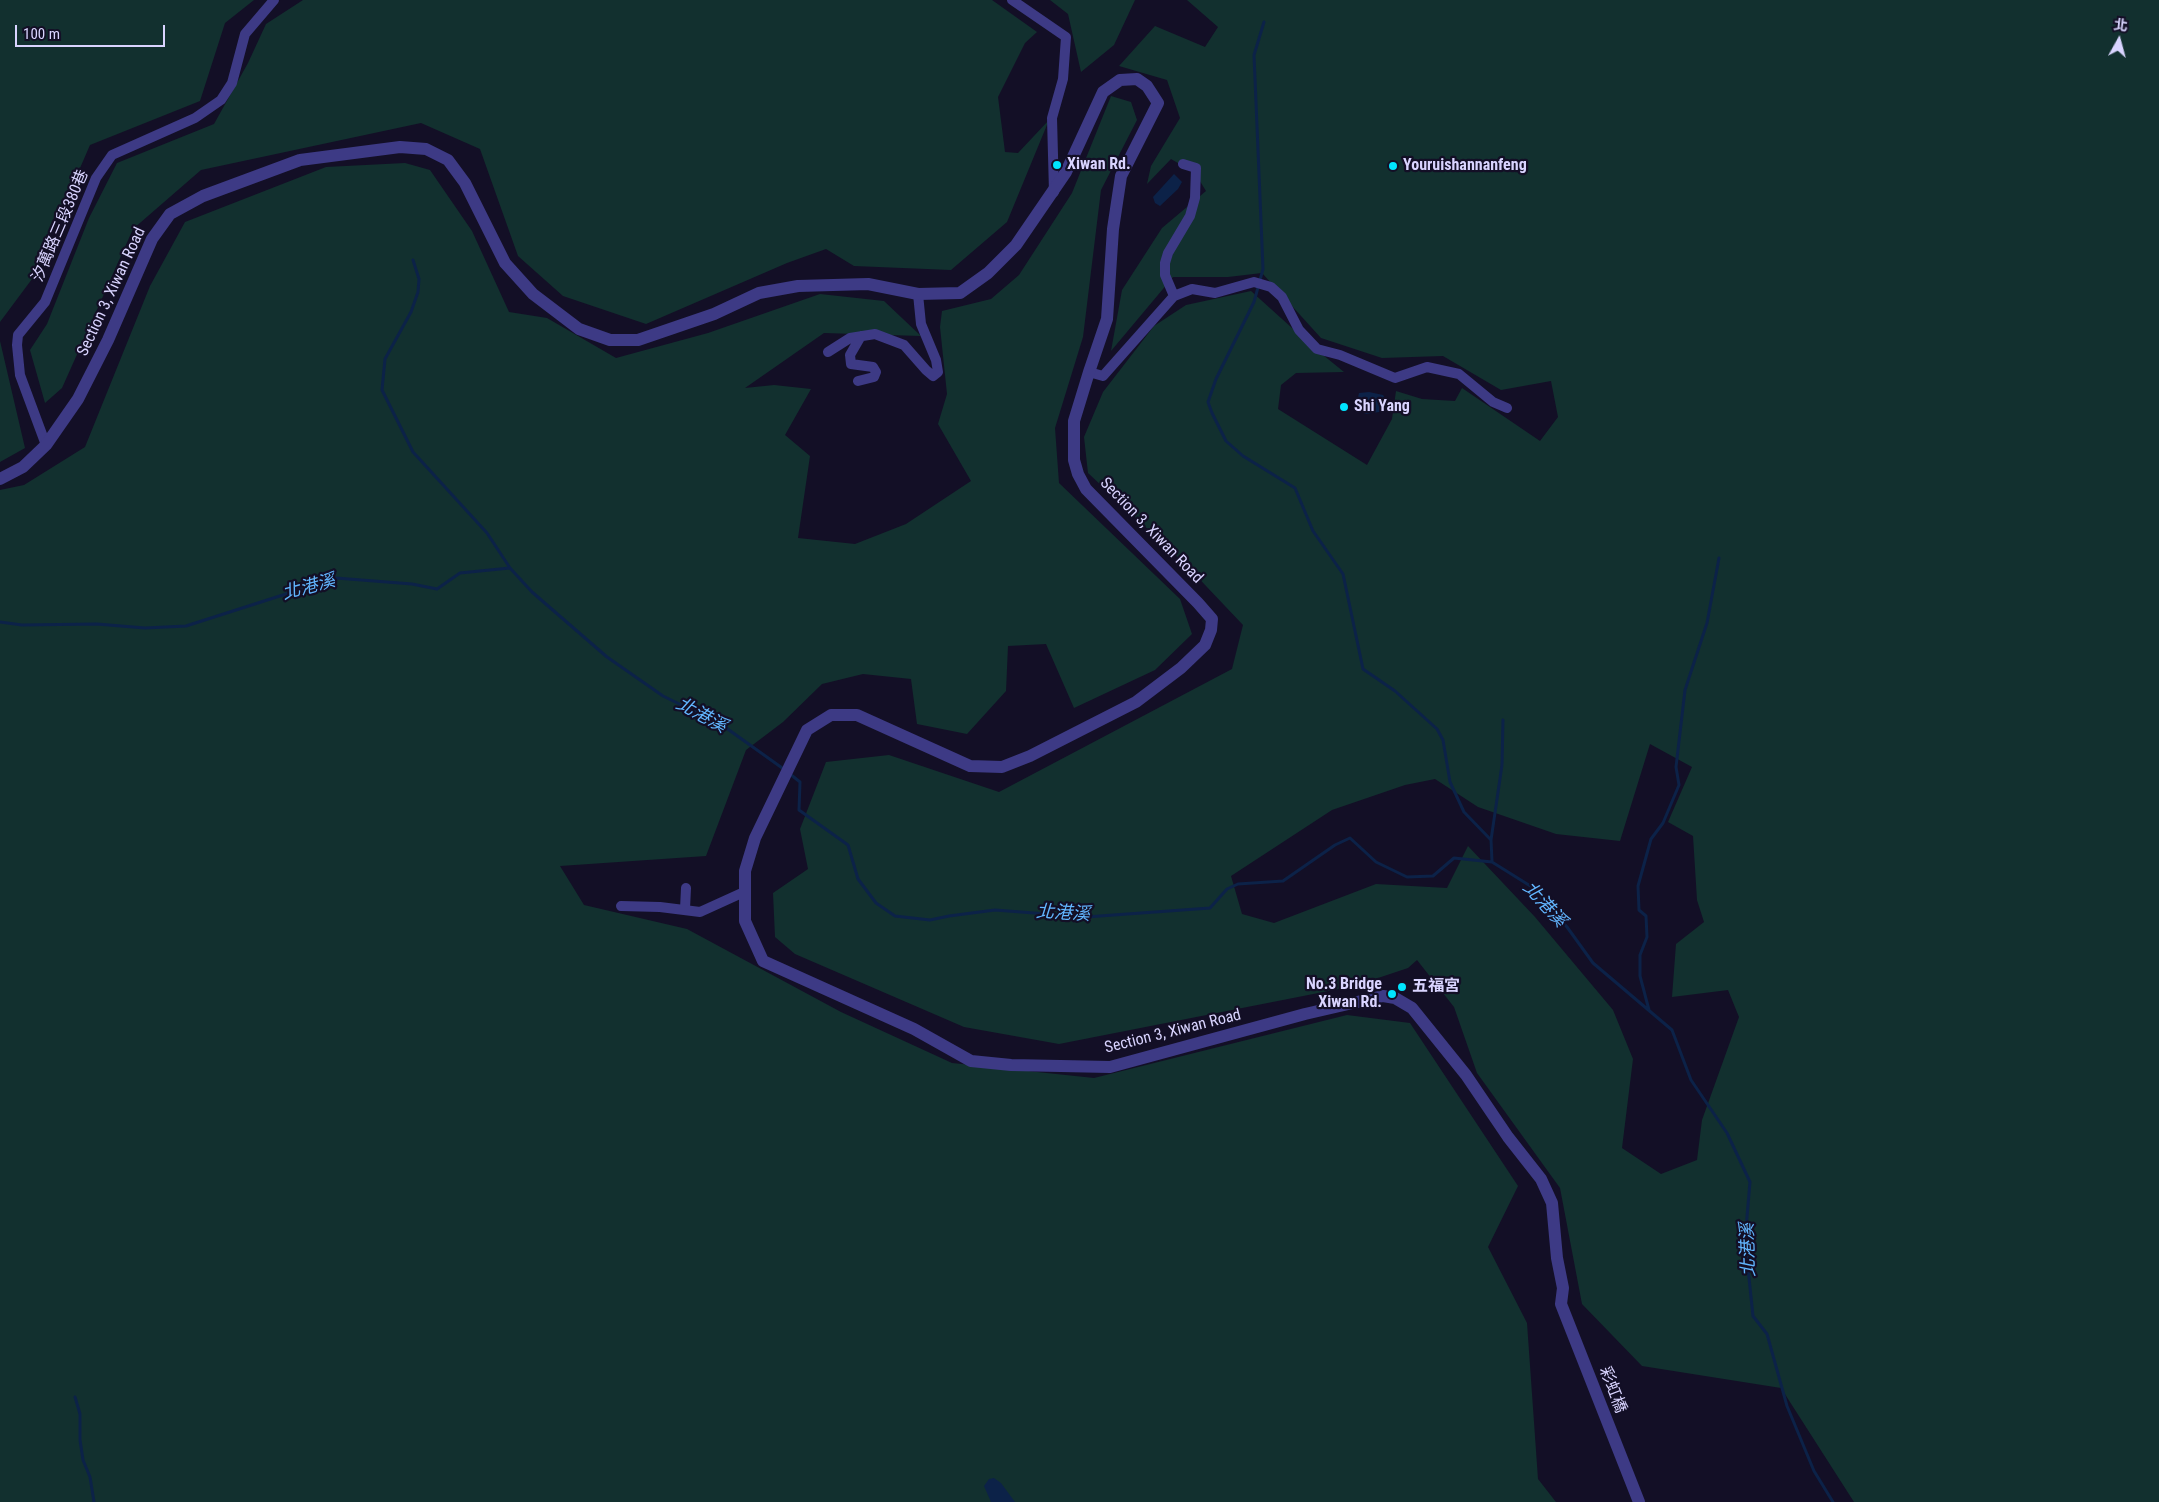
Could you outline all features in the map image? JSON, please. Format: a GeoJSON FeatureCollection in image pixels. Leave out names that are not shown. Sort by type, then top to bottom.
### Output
{"type":"FeatureCollection","features":[{"type":"Feature","properties":{"kind":"street","name":"汐萬路三段380巷"},"geometry":{"type":"LineString","coordinates":[[46,445],[20,374],[16,345],[18,335],[45,302],[96,178],[112,155],[195,118],[221,100],[232,83],[245,34],[274,0]]}},
{"type":"Feature","properties":{"kind":"street"},"geometry":{"type":"LineString","coordinates":[[1012,0],[1066,37],[1063,79],[1052,118],[1054,192]]}},
{"type":"Feature","properties":{"kind":"street","name":"Section 3, Xiwan Road"},"geometry":{"type":"LineString","coordinates":[[0,479],[23,467],[46,445],[78,399],[108,340],[152,240],[170,214],[203,196],[300,160],[400,147],[426,149],[448,160],[465,183],[505,263],[533,294],[579,329],[610,340],[638,340],[714,314],[759,293],[798,286],[868,284],[918,294],[960,293],[988,274],[1016,245],[1054,192],[1066,172],[1103,92],[1120,80],[1137,79],[1147,86],[1158,103],[1121,176],[1113,229],[1107,319],[1074,421],[1074,460],[1078,474],[1092,496],[1198,603],[1212,619],[1211,630],[1204,645],[1181,668],[1136,702],[1030,756],[1002,767],[970,766],[857,715],[831,715],[807,730],[755,838],[745,871],[745,921],[763,961],[914,1029],[971,1061],[1011,1065],[1110,1067],[1305,1014],[1383,996],[1395,998],[1412,1008],[1424,1022],[1466,1075],[1508,1137],[1542,1179],[1552,1203],[1562,1288]]}},
{"type":"Feature","properties":{"kind":"street"},"geometry":{"type":"LineString","coordinates":[[1174,296],[1165,275],[1165,263],[1168,253],[1190,216],[1195,198],[1196,168],[1183,164]]}},
{"type":"Feature","properties":{"kind":"street"},"geometry":{"type":"LineString","coordinates":[[1089,372],[1103,376],[1174,296],[1192,289],[1215,293],[1254,282],[1271,287],[1282,297],[1300,330],[1317,349],[1340,355],[1395,378],[1427,367],[1459,374],[1493,402],[1507,408]]}},
{"type":"Feature","properties":{"kind":"street"},"geometry":{"type":"LineString","coordinates":[[828,352],[850,338],[875,334],[904,345],[933,376],[938,372],[936,360],[922,324],[918,294]]}},
{"type":"Feature","properties":{"kind":"street"},"geometry":{"type":"LineString","coordinates":[[858,381],[874,377],[876,372],[873,367],[852,364],[850,354],[861,336]]}},
{"type":"Feature","properties":{"kind":"street"},"geometry":{"type":"LineString","coordinates":[[685,909],[686,888]]}},
{"type":"Feature","properties":{"kind":"street"},"geometry":{"type":"LineString","coordinates":[[621,906],[685,909],[700,912],[744,892]]}},
{"type":"Feature","properties":{"kind":"street","name":"彩虹橋"},"geometry":{"type":"LineString","coordinates":[[1562,1288],[1561,1304],[1639,1502]]}},
{"type":"Feature","properties":{"kind":"green space"},"geometry":{"type":"Polygon","coordinates":[[[0,0],[254,0],[225,23],[200,101],[90,145],[32,279],[0,322],[0,0]]]}},
{"type":"Feature","properties":{"kind":"green space"},"geometry":{"type":"Polygon","coordinates":[[[303,0],[992,0],[1037,32],[1025,43],[998,97],[1005,152],[1018,153],[1049,120],[1007,222],[951,270],[854,266],[826,249],[787,263],[646,324],[563,296],[518,256],[480,149],[421,123],[201,170],[133,229],[62,388],[45,403],[30,350],[47,324],[89,218],[117,163],[214,124],[248,63],[266,24],[303,0]]]}},
{"type":"Feature","properties":{"kind":"green space"},"geometry":{"type":"Polygon","coordinates":[[[1050,0],[1135,0],[1114,45],[1081,72],[1068,14],[1050,0]]]}},
{"type":"Feature","properties":{"kind":"green space"},"geometry":{"type":"Polygon","coordinates":[[[1187,0],[2159,0],[2159,1502],[1854,1502],[1781,1388],[1642,1366],[1582,1304],[1560,1188],[1477,1073],[1454,1007],[1417,960],[1408,968],[1354,986],[1059,1044],[964,1027],[795,954],[775,937],[773,893],[808,869],[800,829],[826,762],[889,755],[999,792],[1232,669],[1243,625],[1188,567],[1088,473],[1084,437],[1103,392],[1154,326],[1186,305],[1251,291],[1344,372],[1296,373],[1281,385],[1278,409],[1367,465],[1392,419],[1396,391],[1422,399],[1455,401],[1462,388],[1540,441],[1558,417],[1551,381],[1501,390],[1443,356],[1382,358],[1321,338],[1262,273],[1228,277],[1173,277],[1111,351],[1122,290],[1162,228],[1206,191],[1195,173],[1171,159],[1147,184],[1151,166],[1180,118],[1167,80],[1119,66],[1155,26],[1205,47],[1218,27],[1187,0]],[[1650,744],[1620,841],[1556,834],[1478,807],[1435,779],[1405,785],[1332,810],[1231,876],[1242,914],[1274,923],[1376,884],[1447,888],[1468,846],[1535,917],[1613,1010],[1633,1059],[1622,1148],[1661,1174],[1697,1160],[1702,1120],[1739,1017],[1728,990],[1672,997],[1676,944],[1704,922],[1697,900],[1693,836],[1668,822],[1692,767],[1650,744]]]}},
{"type":"Feature","properties":{"kind":"green space"},"geometry":{"type":"Polygon","coordinates":[[[1111,96],[1131,102],[1137,120],[1101,190],[1083,337],[1055,428],[1059,483],[1180,599],[1192,634],[1155,670],[1074,708],[1046,644],[1008,646],[1006,691],[967,734],[917,724],[911,679],[863,674],[822,684],[783,722],[746,750],[706,856],[560,866],[584,905],[687,929],[841,1012],[952,1063],[1094,1078],[1347,1015],[1410,1023],[1518,1186],[1488,1247],[1527,1323],[1538,1479],[1556,1502],[0,1502],[0,490],[24,485],[85,447],[150,286],[185,222],[326,167],[405,163],[430,170],[472,231],[509,312],[547,318],[616,358],[708,333],[820,294],[884,301],[921,336],[824,333],[745,388],[774,385],[811,389],[785,435],[810,456],[798,538],[855,544],[906,524],[971,481],[938,424],[947,394],[940,327],[942,311],[991,299],[1019,275],[1072,193],[1111,96]]]}},
{"type":"Feature","properties":{"kind":"green space"},"geometry":{"type":"Polygon","coordinates":[[[0,341],[25,448],[0,462],[0,341]]]}},
{"type":"Feature","properties":{"kind":"water"},"geometry":{"type":"Polygon","coordinates":[[[1174,174],[1182,182],[1178,189],[1160,206],[1155,203],[1153,197],[1174,174]]]}},
{"type":"Feature","properties":{"kind":"water"},"geometry":{"type":"Polygon","coordinates":[[[1369,392],[1383,395],[1387,401],[1385,408],[1379,412],[1366,414],[1360,411],[1359,393],[1369,392]]]}},
{"type":"Feature","properties":{"kind":"water"},"geometry":{"type":"Polygon","coordinates":[[[994,1478],[1001,1483],[1015,1502],[991,1502],[984,1486],[989,1479],[994,1478]]]}},
{"type":"Feature","properties":{"kind":"waterway"},"geometry":{"type":"LineString","coordinates":[[1264,22],[1254,55],[1263,269],[1254,302],[1216,379],[1208,402],[1226,441],[1243,456],[1295,488],[1313,531],[1343,574],[1363,669],[1395,691],[1437,729],[1443,740],[1450,782],[1464,812],[1491,840],[1492,861]]}},
{"type":"Feature","properties":{"kind":"waterway"},"geometry":{"type":"LineString","coordinates":[[413,260],[419,279],[418,292],[411,312],[385,359],[382,390],[413,452],[487,533],[510,568]]}},
{"type":"Feature","properties":{"kind":"waterway"},"geometry":{"type":"LineString","coordinates":[[1649,1010],[1640,976],[1640,955],[1647,937],[1646,916],[1639,910],[1638,886],[1651,839],[1663,823],[1679,785],[1676,767],[1685,690],[1707,623],[1719,558]]}},
{"type":"Feature","properties":{"kind":"waterway","name":"北港溪"},"geometry":{"type":"LineString","coordinates":[[0,622],[22,625],[97,624],[145,628],[186,626],[336,578],[412,584],[437,589],[460,573],[510,568],[532,592],[607,657],[663,696],[722,725],[785,770]]}},
{"type":"Feature","properties":{"kind":"waterway"},"geometry":{"type":"LineString","coordinates":[[1491,840],[1502,765],[1503,720]]}},
{"type":"Feature","properties":{"kind":"waterway","name":"北港溪"},"geometry":{"type":"LineString","coordinates":[[790,774],[800,782],[799,810],[848,845],[858,879],[876,903],[895,916],[930,920],[995,910],[1086,917],[1210,908],[1227,889],[1238,884],[1283,881],[1335,845],[1350,838],[1376,862],[1407,877],[1433,876],[1454,858],[1492,862],[1532,887],[1567,927],[1593,963],[1672,1030],[1691,1080],[1727,1133],[1750,1182],[1745,1240],[1753,1316],[1767,1334],[1787,1406],[1814,1471],[1833,1502]]}},
{"type":"Feature","properties":{"kind":"waterway"},"geometry":{"type":"LineString","coordinates":[[75,1397],[80,1414],[80,1440],[83,1460],[90,1477],[94,1502]]}},
{"type":"Feature","properties":{"kind":"place","name":"Xiwan Rd."},"geometry":{"type":"Point","coordinates":[1057,165]}},
{"type":"Feature","properties":{"kind":"place","name":"Youruishannanfeng"},"geometry":{"type":"Point","coordinates":[1393,166]}},
{"type":"Feature","properties":{"kind":"place","name":"Shi Yang"},"geometry":{"type":"Point","coordinates":[1344,407]}},
{"type":"Feature","properties":{"kind":"place","name":"五福宮"},"geometry":{"type":"Point","coordinates":[1402,987]}},
{"type":"Feature","properties":{"kind":"place","name":"No.3 Bridge Xiwan Rd."},"geometry":{"type":"Point","coordinates":[1392,994]}}]}
